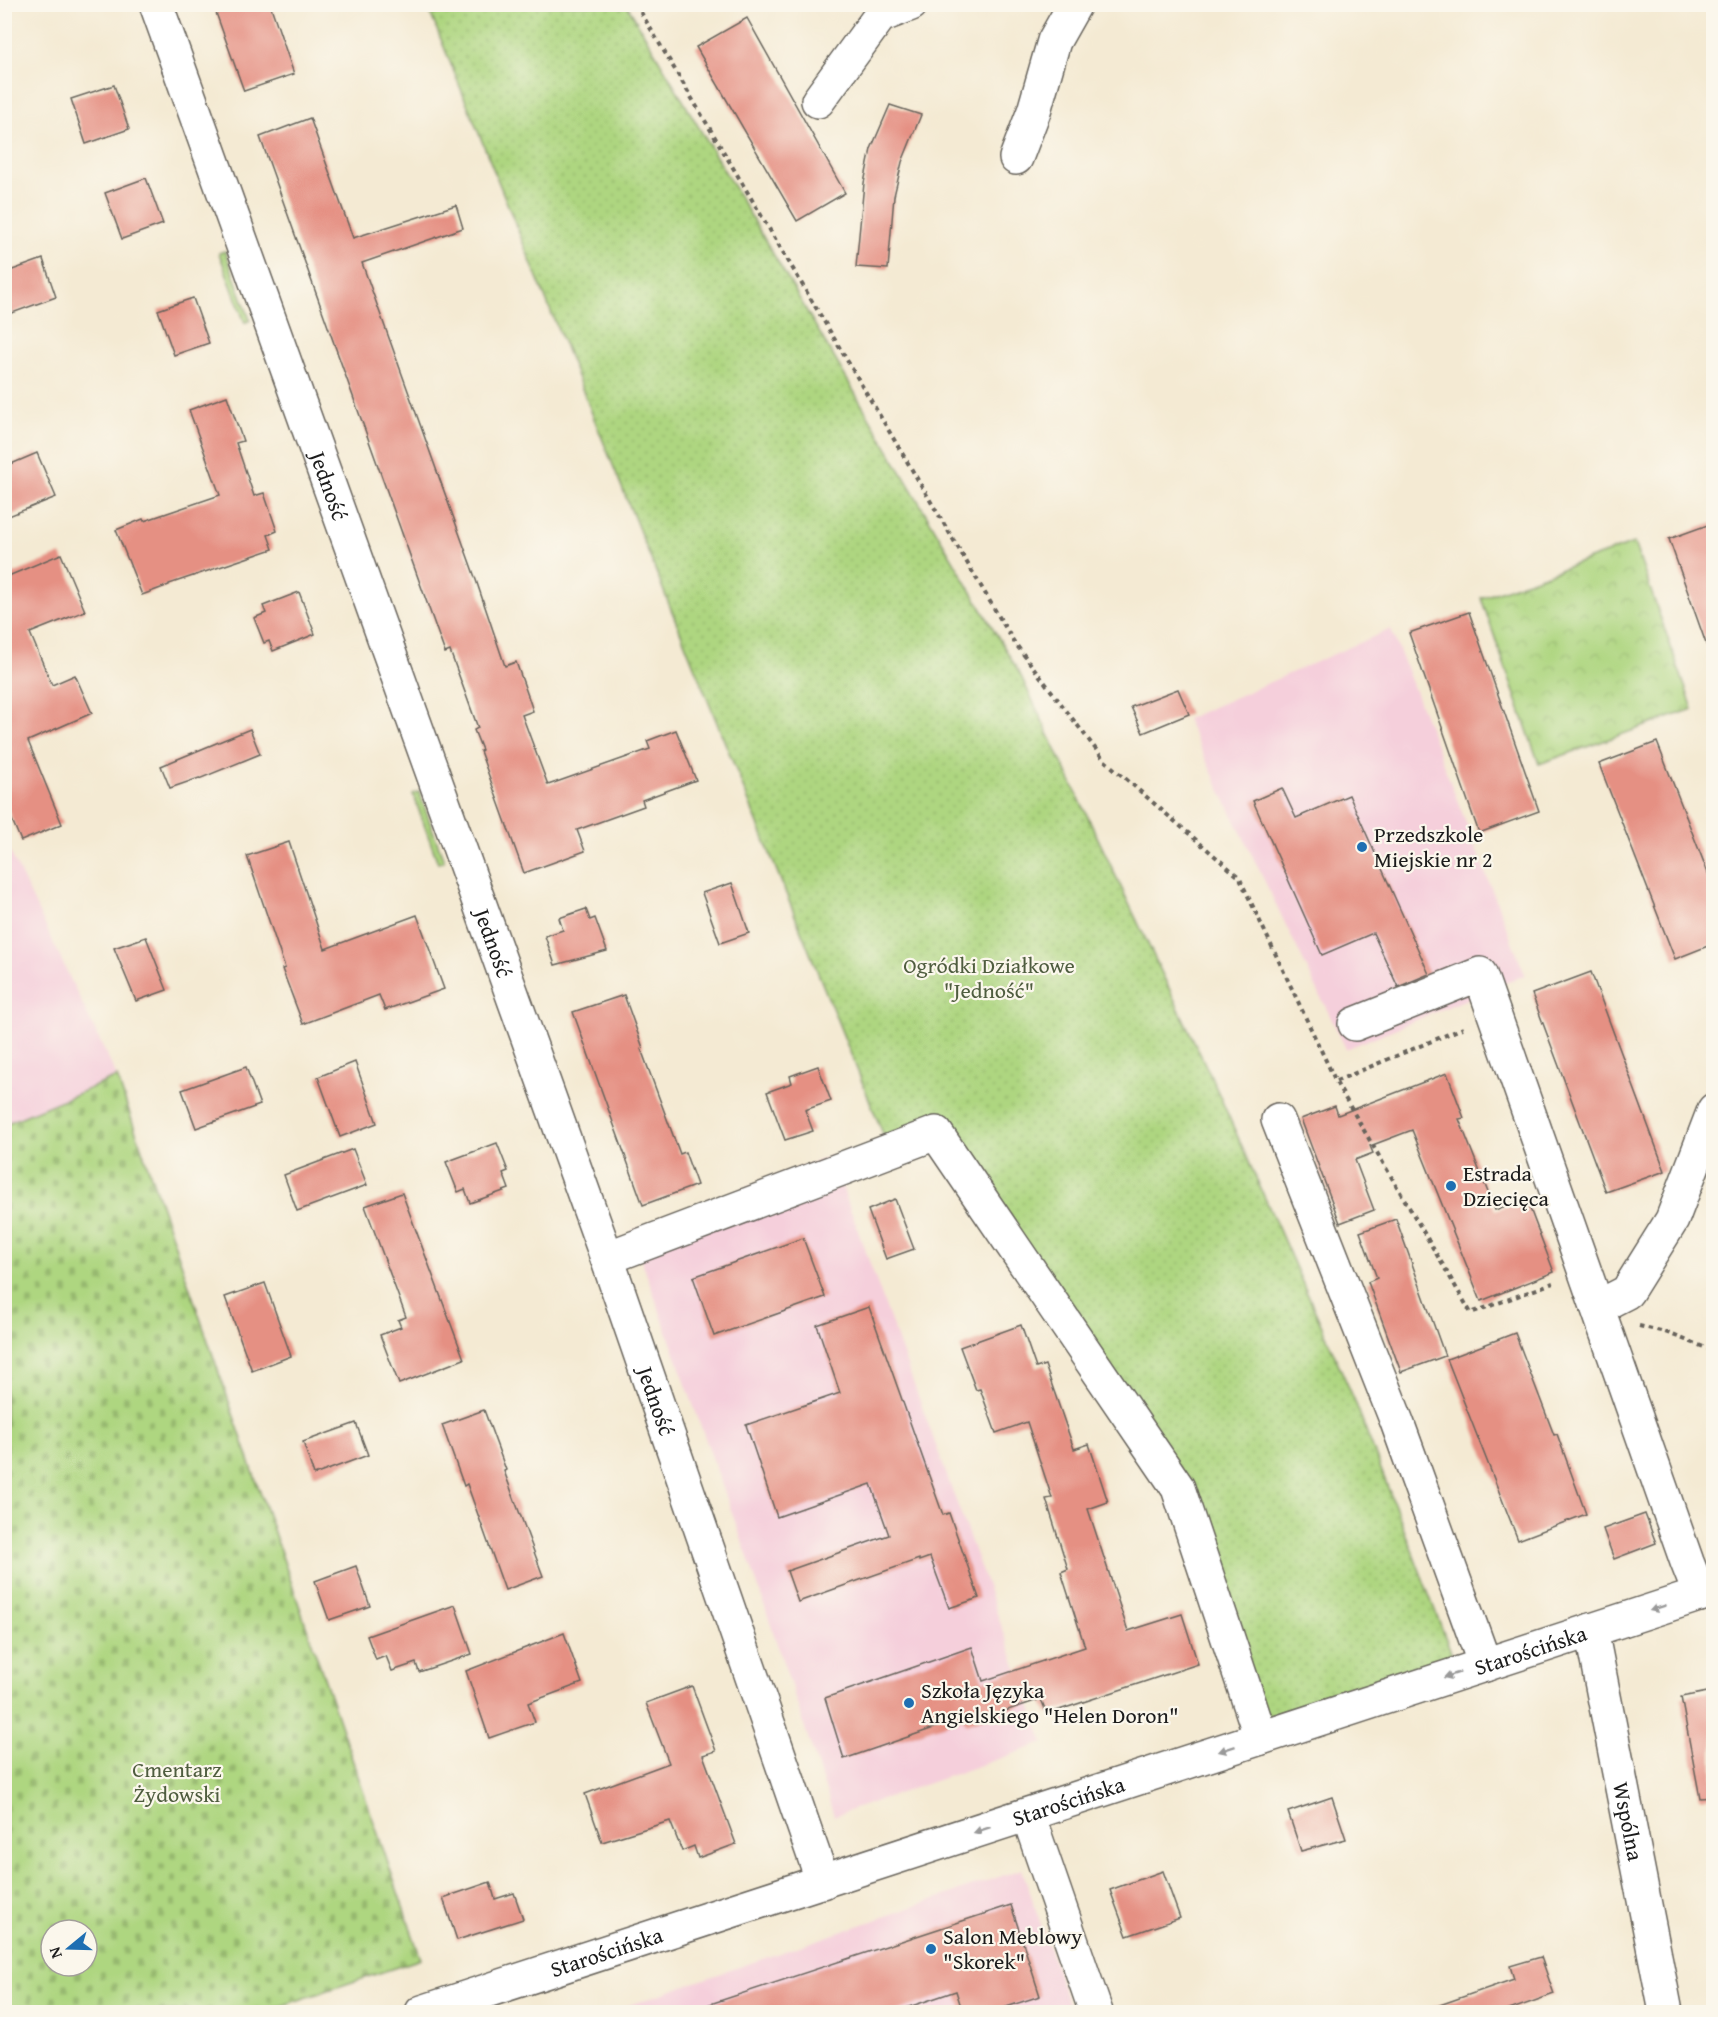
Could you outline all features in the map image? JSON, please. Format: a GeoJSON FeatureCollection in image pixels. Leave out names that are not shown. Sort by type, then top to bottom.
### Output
{"type":"FeatureCollection","features":[{"type":"Feature","properties":{"kind":"street","name":"Jedność"},"geometry":{"type":"LineString","coordinates":[[156,4],[607,1258],[823,1882]]}},
{"type":"Feature","properties":{"kind":"street"},"geometry":{"type":"LineString","coordinates":[[818,101],[880,16],[911,4]]}},
{"type":"Feature","properties":{"kind":"street"},"geometry":{"type":"LineString","coordinates":[[1016,158],[1034,111],[1054,41],[1075,4]]}},
{"type":"Feature","properties":{"kind":"street"},"geometry":{"type":"LineString","coordinates":[[1355,1024],[1480,974],[1598,1307],[1707,1593]]}},
{"type":"Feature","properties":{"kind":"street"},"geometry":{"type":"LineString","coordinates":[[1598,1307],[1627,1292],[1672,1221],[1713,1110]]}},
{"type":"Feature","properties":{"kind":"street"},"geometry":{"type":"LineString","coordinates":[[1278,1120],[1397,1422],[1485,1665]]}},
{"type":"Feature","properties":{"kind":"street"},"geometry":{"type":"LineString","coordinates":[[607,1258],[936,1133],[1178,1488],[1261,1738]]}},
{"type":"Feature","properties":{"kind":"street","name":"Starościńska"},"geometry":{"type":"LineString","coordinates":[[422,2013],[1707,1593]]}},
{"type":"Feature","properties":{"kind":"street","name":"Wspólna"},"geometry":{"type":"LineString","coordinates":[[1592,1630],[1666,2013]]}},
{"type":"Feature","properties":{"kind":"street"},"geometry":{"type":"LineString","coordinates":[[1028,1815],[1096,2013]]}},
{"type":"Feature","properties":{"kind":"path"},"geometry":{"type":"LineString","coordinates":[[636,4],[1014,642],[1104,760],[1239,877],[1336,1081],[1471,1313],[1556,1282]]}},
{"type":"Feature","properties":{"kind":"path"},"geometry":{"type":"LineString","coordinates":[[1336,1081],[1473,1024]]}},
{"type":"Feature","properties":{"kind":"path"},"geometry":{"type":"LineString","coordinates":[[1634,1324],[1665,1332],[1713,1351]]}},
{"type":"Feature","properties":{"kind":"shaded area","name":"Przedszkole Miejskie nr 2"},"geometry":{"type":"Polygon","coordinates":[[[1391,629],[1525,975],[1346,1049],[1186,719],[1391,629]]]}},
{"type":"Feature","properties":{"kind":"shaded area"},"geometry":{"type":"Polygon","coordinates":[[[4,839],[117,1077],[5,1124],[4,1124],[4,839]]]}},
{"type":"Feature","properties":{"kind":"shaded area"},"geometry":{"type":"Polygon","coordinates":[[[831,1156],[1044,1743],[834,1816],[757,1583],[631,1231],[831,1156]]]}},
{"type":"Feature","properties":{"kind":"shaded area"},"geometry":{"type":"Polygon","coordinates":[[[1022,1869],[1071,2012],[609,2012],[1022,1869]]]}},
{"type":"Feature","properties":{"kind":"green space","name":"Ogródki Działkowe \"Jedność\""},"geometry":{"type":"Polygon","coordinates":[[[427,5],[627,5],[1020,674],[1213,1081],[1354,1399],[1459,1673],[1261,1738],[1178,1487],[936,1134],[890,1151],[427,5]]]}},
{"type":"Feature","properties":{"kind":"green space"},"geometry":{"type":"Polygon","coordinates":[[[225,251],[250,320],[245,323],[219,253],[225,251]]]}},
{"type":"Feature","properties":{"kind":"green space"},"geometry":{"type":"Polygon","coordinates":[[[1634,543],[1693,709],[1539,764],[1481,598],[1634,543]]]}},
{"type":"Feature","properties":{"kind":"green space"},"geometry":{"type":"Polygon","coordinates":[[[419,792],[444,861],[438,863],[413,794],[419,792]]]}},
{"type":"Feature","properties":{"kind":"green space","name":"Cmentarz Żydowski"},"geometry":{"type":"Polygon","coordinates":[[[117,1077],[421,1959],[263,2012],[8,2012],[5,2006],[5,1124],[117,1077]]]}},
{"type":"Feature","properties":{"kind":"building"},"geometry":{"type":"Polygon","coordinates":[[[232,4],[270,4],[294,74],[244,91],[215,10],[232,4]]]}},
{"type":"Feature","properties":{"kind":"building"},"geometry":{"type":"Polygon","coordinates":[[[747,18],[845,193],[797,221],[696,47],[747,18]]]}},
{"type":"Feature","properties":{"kind":"building"},"geometry":{"type":"Polygon","coordinates":[[[114,85],[129,129],[86,144],[71,99],[114,85]]]}},
{"type":"Feature","properties":{"kind":"building"},"geometry":{"type":"Polygon","coordinates":[[[890,105],[921,115],[902,162],[894,196],[888,269],[856,267],[864,183],[871,149],[890,105]]]}},
{"type":"Feature","properties":{"kind":"building"},"geometry":{"type":"Polygon","coordinates":[[[310,118],[353,238],[456,205],[463,228],[362,263],[505,666],[516,662],[533,711],[522,715],[548,785],[650,749],[647,741],[676,730],[696,780],[642,800],[644,806],[577,830],[585,851],[524,873],[480,751],[482,750],[474,730],[478,728],[450,651],[445,653],[260,137],[310,118]]]}},
{"type":"Feature","properties":{"kind":"building"},"geometry":{"type":"Polygon","coordinates":[[[146,178],[163,224],[122,239],[105,193],[146,178]]]}},
{"type":"Feature","properties":{"kind":"building"},"geometry":{"type":"Polygon","coordinates":[[[43,259],[56,297],[4,316],[4,273],[43,259]]]}},
{"type":"Feature","properties":{"kind":"building"},"geometry":{"type":"Polygon","coordinates":[[[193,298],[209,343],[174,355],[158,310],[193,298]]]}},
{"type":"Feature","properties":{"kind":"building"},"geometry":{"type":"Polygon","coordinates":[[[227,396],[243,441],[236,443],[254,496],[264,493],[277,531],[268,535],[273,549],[142,595],[116,530],[143,519],[144,521],[220,495],[189,410],[227,396]]]}},
{"type":"Feature","properties":{"kind":"building"},"geometry":{"type":"Polygon","coordinates":[[[37,453],[56,497],[4,518],[4,467],[37,453]]]}},
{"type":"Feature","properties":{"kind":"building"},"geometry":{"type":"Polygon","coordinates":[[[1713,523],[1713,655],[1710,655],[1669,539],[1713,523]]]}},
{"type":"Feature","properties":{"kind":"building"},"geometry":{"type":"Polygon","coordinates":[[[61,554],[85,611],[30,633],[52,685],[75,675],[92,713],[28,741],[62,824],[21,841],[4,801],[4,573],[6,577],[61,554]]]}},
{"type":"Feature","properties":{"kind":"building"},"geometry":{"type":"Polygon","coordinates":[[[299,592],[315,634],[273,651],[269,641],[264,643],[254,618],[266,613],[263,606],[299,592]]]}},
{"type":"Feature","properties":{"kind":"building"},"geometry":{"type":"Polygon","coordinates":[[[1469,612],[1539,811],[1479,833],[1409,633],[1469,612]]]}},
{"type":"Feature","properties":{"kind":"building"},"geometry":{"type":"Polygon","coordinates":[[[1178,689],[1189,714],[1143,733],[1131,707],[1178,689]]]}},
{"type":"Feature","properties":{"kind":"building"},"geometry":{"type":"Polygon","coordinates":[[[250,729],[260,754],[199,779],[170,788],[161,766],[250,729]]]}},
{"type":"Feature","properties":{"kind":"building"},"geometry":{"type":"Polygon","coordinates":[[[1657,742],[1713,886],[1713,944],[1675,959],[1599,764],[1657,742]]]}},
{"type":"Feature","properties":{"kind":"building"},"geometry":{"type":"Polygon","coordinates":[[[1282,788],[1296,818],[1349,795],[1429,974],[1398,987],[1373,933],[1322,955],[1253,801],[1282,788]]]}},
{"type":"Feature","properties":{"kind":"building"},"geometry":{"type":"Polygon","coordinates":[[[289,842],[325,949],[417,915],[444,989],[385,1010],[379,995],[303,1024],[282,969],[285,968],[247,856],[289,842]]]}},
{"type":"Feature","properties":{"kind":"building"},"geometry":{"type":"Polygon","coordinates":[[[732,883],[749,933],[720,943],[702,893],[732,883]]]}},
{"type":"Feature","properties":{"kind":"building"},"geometry":{"type":"Polygon","coordinates":[[[586,909],[590,920],[595,918],[607,951],[555,965],[545,936],[563,930],[559,918],[586,909]]]}},
{"type":"Feature","properties":{"kind":"building"},"geometry":{"type":"Polygon","coordinates":[[[146,937],[167,990],[136,1001],[114,948],[146,937]]]}},
{"type":"Feature","properties":{"kind":"building"},"geometry":{"type":"Polygon","coordinates":[[[1591,972],[1665,1171],[1606,1192],[1532,994],[1591,972]]]}},
{"type":"Feature","properties":{"kind":"building"},"geometry":{"type":"Polygon","coordinates":[[[624,995],[643,1048],[641,1049],[680,1154],[685,1152],[697,1185],[643,1205],[573,1012],[624,995]]]}},
{"type":"Feature","properties":{"kind":"building"},"geometry":{"type":"Polygon","coordinates":[[[355,1062],[377,1123],[340,1137],[318,1077],[355,1062]]]}},
{"type":"Feature","properties":{"kind":"building"},"geometry":{"type":"Polygon","coordinates":[[[818,1066],[831,1101],[805,1110],[813,1131],[785,1140],[767,1092],[792,1083],[790,1076],[818,1066]]]}},
{"type":"Feature","properties":{"kind":"building"},"geometry":{"type":"Polygon","coordinates":[[[246,1067],[260,1105],[196,1128],[182,1090],[246,1067]]]}},
{"type":"Feature","properties":{"kind":"building","name":"Estrada Dziecięca"},"geometry":{"type":"Polygon","coordinates":[[[1447,1073],[1464,1118],[1459,1119],[1495,1210],[1526,1198],[1554,1272],[1481,1301],[1412,1130],[1370,1146],[1373,1153],[1355,1160],[1374,1210],[1340,1223],[1301,1119],[1335,1106],[1338,1115],[1447,1073]]]}},
{"type":"Feature","properties":{"kind":"building"},"geometry":{"type":"Polygon","coordinates":[[[497,1143],[508,1171],[503,1173],[509,1189],[470,1203],[465,1189],[458,1192],[446,1162],[497,1143]]]}},
{"type":"Feature","properties":{"kind":"building"},"geometry":{"type":"Polygon","coordinates":[[[353,1149],[367,1185],[297,1211],[284,1175],[353,1149]]]}},
{"type":"Feature","properties":{"kind":"building"},"geometry":{"type":"Polygon","coordinates":[[[402,1193],[464,1359],[399,1384],[380,1335],[401,1327],[398,1320],[406,1317],[365,1206],[402,1193]]]}},
{"type":"Feature","properties":{"kind":"building"},"geometry":{"type":"Polygon","coordinates":[[[895,1199],[914,1249],[886,1259],[868,1210],[895,1199]]]}},
{"type":"Feature","properties":{"kind":"building"},"geometry":{"type":"Polygon","coordinates":[[[1396,1219],[1445,1356],[1401,1372],[1368,1282],[1377,1278],[1360,1232],[1396,1219]]]}},
{"type":"Feature","properties":{"kind":"building"},"geometry":{"type":"Polygon","coordinates":[[[803,1238],[825,1297],[714,1336],[693,1277],[803,1238]]]}},
{"type":"Feature","properties":{"kind":"building"},"geometry":{"type":"Polygon","coordinates":[[[265,1283],[291,1356],[252,1371],[225,1297],[265,1283]]]}},
{"type":"Feature","properties":{"kind":"building"},"geometry":{"type":"Polygon","coordinates":[[[869,1307],[943,1515],[949,1513],[979,1598],[949,1608],[930,1557],[798,1602],[787,1571],[889,1535],[871,1484],[777,1517],[746,1425],[840,1393],[817,1325],[869,1307]]]}},
{"type":"Feature","properties":{"kind":"building"},"geometry":{"type":"Polygon","coordinates":[[[1021,1325],[1036,1368],[1045,1365],[1074,1449],[1089,1444],[1108,1502],[1088,1509],[1128,1631],[1182,1614],[1198,1664],[1047,1714],[1041,1699],[966,1724],[963,1718],[844,1759],[825,1698],[972,1647],[983,1681],[1085,1647],[1061,1572],[1068,1569],[1046,1499],[1052,1498],[1027,1422],[996,1433],[980,1389],[976,1390],[960,1347],[1021,1325]]]}},
{"type":"Feature","properties":{"kind":"building"},"geometry":{"type":"Polygon","coordinates":[[[1515,1333],[1554,1435],[1557,1434],[1586,1514],[1518,1540],[1447,1359],[1515,1333]]]}},
{"type":"Feature","properties":{"kind":"building"},"geometry":{"type":"Polygon","coordinates":[[[484,1410],[543,1576],[505,1590],[467,1484],[464,1486],[442,1425],[484,1410]]]}},
{"type":"Feature","properties":{"kind":"building"},"geometry":{"type":"Polygon","coordinates":[[[356,1423],[368,1455],[314,1475],[303,1442],[356,1423]]]}},
{"type":"Feature","properties":{"kind":"building"},"geometry":{"type":"Polygon","coordinates":[[[1645,1514],[1656,1543],[1614,1559],[1603,1529],[1645,1514]]]}},
{"type":"Feature","properties":{"kind":"building"},"geometry":{"type":"Polygon","coordinates":[[[356,1566],[370,1606],[329,1620],[315,1581],[356,1566]]]}},
{"type":"Feature","properties":{"kind":"building"},"geometry":{"type":"Polygon","coordinates":[[[455,1605],[472,1654],[419,1672],[416,1663],[392,1671],[386,1656],[376,1660],[367,1636],[455,1605]]]}},
{"type":"Feature","properties":{"kind":"building"},"geometry":{"type":"Polygon","coordinates":[[[564,1633],[582,1683],[528,1703],[535,1722],[489,1738],[466,1671],[564,1633]]]}},
{"type":"Feature","properties":{"kind":"building"},"geometry":{"type":"Polygon","coordinates":[[[692,1686],[716,1751],[703,1755],[736,1844],[698,1858],[694,1846],[682,1851],[670,1821],[602,1842],[585,1794],[669,1763],[646,1703],[692,1686]]]}},
{"type":"Feature","properties":{"kind":"building"},"geometry":{"type":"Polygon","coordinates":[[[1713,1691],[1713,1797],[1700,1798],[1681,1697],[1713,1691]]]}},
{"type":"Feature","properties":{"kind":"building"},"geometry":{"type":"Polygon","coordinates":[[[1332,1797],[1346,1839],[1301,1851],[1288,1812],[1332,1797]]]}},
{"type":"Feature","properties":{"kind":"building"},"geometry":{"type":"Polygon","coordinates":[[[1163,1871],[1180,1918],[1127,1936],[1110,1890],[1163,1871]]]}},
{"type":"Feature","properties":{"kind":"building"},"geometry":{"type":"Polygon","coordinates":[[[490,1882],[495,1899],[514,1893],[523,1919],[457,1940],[443,1898],[490,1882]]]}},
{"type":"Feature","properties":{"kind":"building","name":"Salon Meblowy \"Skorek\""},"geometry":{"type":"Polygon","coordinates":[[[1011,1905],[1040,1996],[1003,2008],[1003,2013],[963,2013],[956,1991],[891,2013],[702,2013],[701,2007],[1011,1905]]]}},
{"type":"Feature","properties":{"kind":"building"},"geometry":{"type":"Polygon","coordinates":[[[1541,1957],[1554,1994],[1501,2013],[1431,2013],[1431,2008],[1514,1979],[1510,1966],[1541,1957]]]}},
{"type":"Feature","properties":{"kind":"place","name":"Przedszkole Miejskie nr 2"},"geometry":{"type":"Point","coordinates":[1362,847]}},
{"type":"Feature","properties":{"kind":"place","name":"Estrada Dziecięca"},"geometry":{"type":"Point","coordinates":[1451,1186]}},
{"type":"Feature","properties":{"kind":"place","name":"Szkoła Języka Angielskiego \"Helen Doron\""},"geometry":{"type":"Point","coordinates":[909,1703]}},
{"type":"Feature","properties":{"kind":"place","name":"Salon Meblowy \"Skorek\""},"geometry":{"type":"Point","coordinates":[931,1949]}}]}
